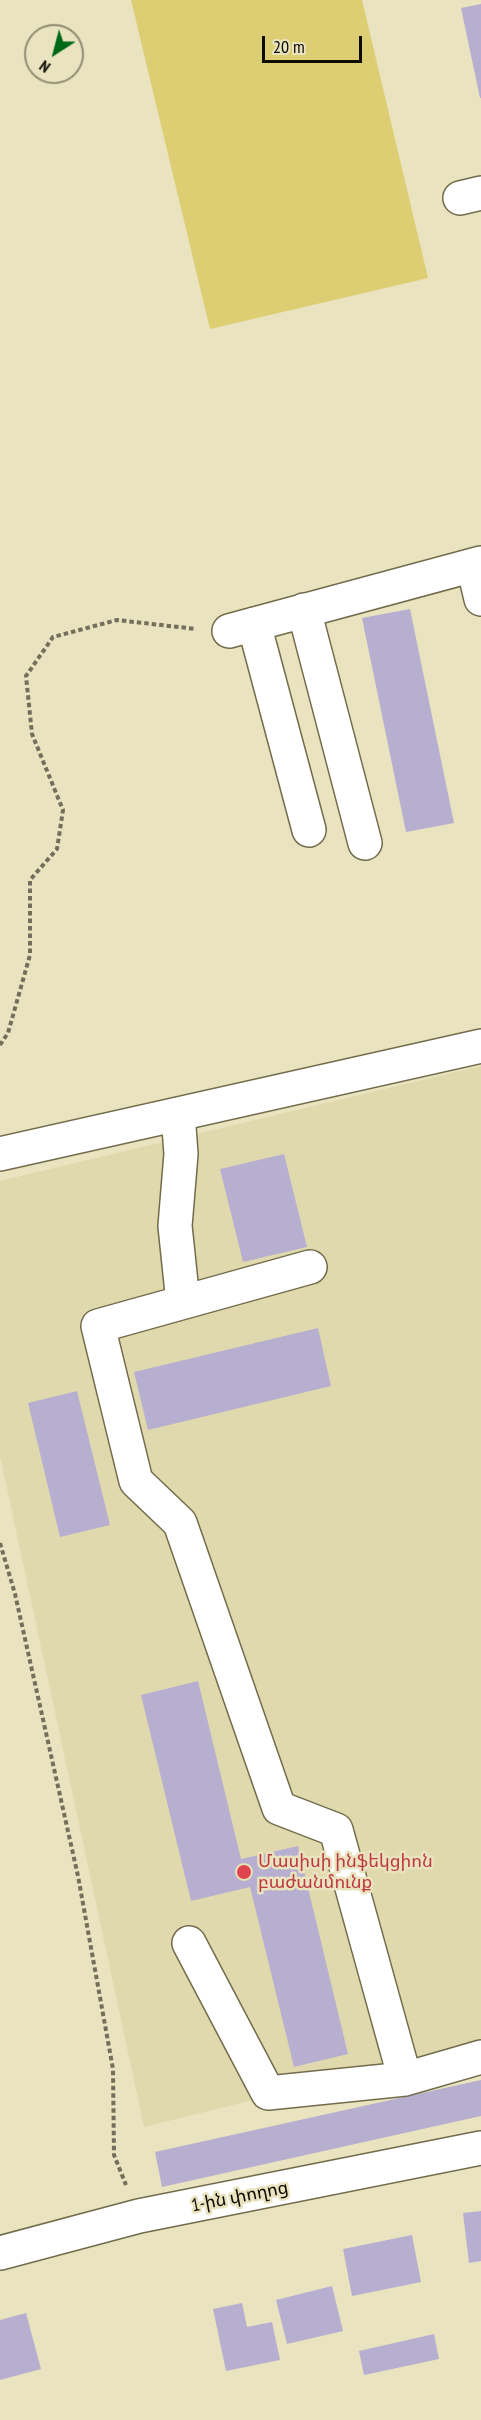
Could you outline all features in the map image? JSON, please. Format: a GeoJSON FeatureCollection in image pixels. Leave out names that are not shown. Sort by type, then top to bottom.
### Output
{"type":"FeatureCollection","features":[{"type":"Feature","properties":{"kind":"street"},"geometry":{"type":"LineString","coordinates":[[309,830],[242,627],[477,564],[481,599]]}},
{"type":"Feature","properties":{"kind":"street"},"geometry":{"type":"LineString","coordinates":[[304,610],[365,843]]}},
{"type":"Feature","properties":{"kind":"street"},"geometry":{"type":"LineString","coordinates":[[0,1154],[481,1046]]}},
{"type":"Feature","properties":{"kind":"street"},"geometry":{"type":"LineString","coordinates":[[178,1114],[181,1154],[176,1226],[183,1302]]}},
{"type":"Feature","properties":{"kind":"street"},"geometry":{"type":"LineString","coordinates":[[310,1267],[98,1326],[136,1481],[180,1523],[279,1808],[336,1830],[405,2079]]}},
{"type":"Feature","properties":{"kind":"street"},"geometry":{"type":"LineString","coordinates":[[189,1943],[268,2093],[405,2079],[481,2057]]}},
{"type":"Feature","properties":{"kind":"street","name":"1-ին փողոց"},"geometry":{"type":"LineString","coordinates":[[0,2253],[139,2216],[481,2148]]}},
{"type":"Feature","properties":{"kind":"path"},"geometry":{"type":"LineString","coordinates":[[0,1045],[8,1033],[30,956],[30,880],[57,849],[63,810],[32,734],[26,676],[53,637],[117,620],[242,627]]}},
{"type":"Feature","properties":{"kind":"path"},"geometry":{"type":"LineString","coordinates":[[0,1543],[15,1594],[78,1876],[113,2070],[114,2155],[139,2216]]}},
{"type":"Feature","properties":{"kind":"shaded area"},"geometry":{"type":"Polygon","coordinates":[[[131,0],[362,0],[428,278],[210,329],[131,0]]]}},
{"type":"Feature","properties":{"kind":"shaded area"},"geometry":{"type":"Polygon","coordinates":[[[481,1066],[481,2044],[144,2127],[0,1456],[0,1181],[481,1066]]]}},
{"type":"Feature","properties":{"kind":"building"},"geometry":{"type":"Polygon","coordinates":[[[481,4],[481,98],[480,98],[461,8],[481,4]]]}},
{"type":"Feature","properties":{"kind":"building"},"geometry":{"type":"Polygon","coordinates":[[[410,609],[454,823],[406,832],[362,618],[410,609]]]}},
{"type":"Feature","properties":{"kind":"building"},"geometry":{"type":"Polygon","coordinates":[[[284,1154],[307,1247],[243,1262],[220,1169],[284,1154]]]}},
{"type":"Feature","properties":{"kind":"building"},"geometry":{"type":"Polygon","coordinates":[[[318,1328],[331,1386],[148,1430],[134,1372],[318,1328]]]}},
{"type":"Feature","properties":{"kind":"building"},"geometry":{"type":"Polygon","coordinates":[[[77,1391],[110,1525],[60,1537],[28,1403],[77,1391]]]}},
{"type":"Feature","properties":{"kind":"building"},"geometry":{"type":"Polygon","coordinates":[[[198,1681],[241,1859],[298,1846],[348,2054],[294,2067],[250,1887],[191,1901],[141,1695],[198,1681]]]}},
{"type":"Feature","properties":{"kind":"building"},"geometry":{"type":"Polygon","coordinates":[[[481,2080],[481,2116],[162,2187],[155,2152],[481,2080]]]}},
{"type":"Feature","properties":{"kind":"building"},"geometry":{"type":"Polygon","coordinates":[[[481,2211],[481,2261],[469,2263],[463,2213],[481,2211]]]}},
{"type":"Feature","properties":{"kind":"building"},"geometry":{"type":"Polygon","coordinates":[[[412,2235],[421,2282],[352,2296],[343,2249],[412,2235]]]}},
{"type":"Feature","properties":{"kind":"building"},"geometry":{"type":"Polygon","coordinates":[[[332,2286],[343,2331],[287,2344],[276,2300],[332,2286]]]}},
{"type":"Feature","properties":{"kind":"building"},"geometry":{"type":"Polygon","coordinates":[[[242,2303],[247,2327],[272,2322],[280,2360],[226,2371],[213,2309],[242,2303]]]}},
{"type":"Feature","properties":{"kind":"building"},"geometry":{"type":"Polygon","coordinates":[[[26,2313],[41,2369],[0,2380],[0,2320],[26,2313]]]}},
{"type":"Feature","properties":{"kind":"building"},"geometry":{"type":"Polygon","coordinates":[[[434,2334],[439,2359],[364,2375],[359,2351],[434,2334]]]}},
{"type":"Feature","properties":{"kind":"place","name":"Մասիսի ինֆեկցիոն բաժանմունք"},"geometry":{"type":"Point","coordinates":[244,1872]}}]}
